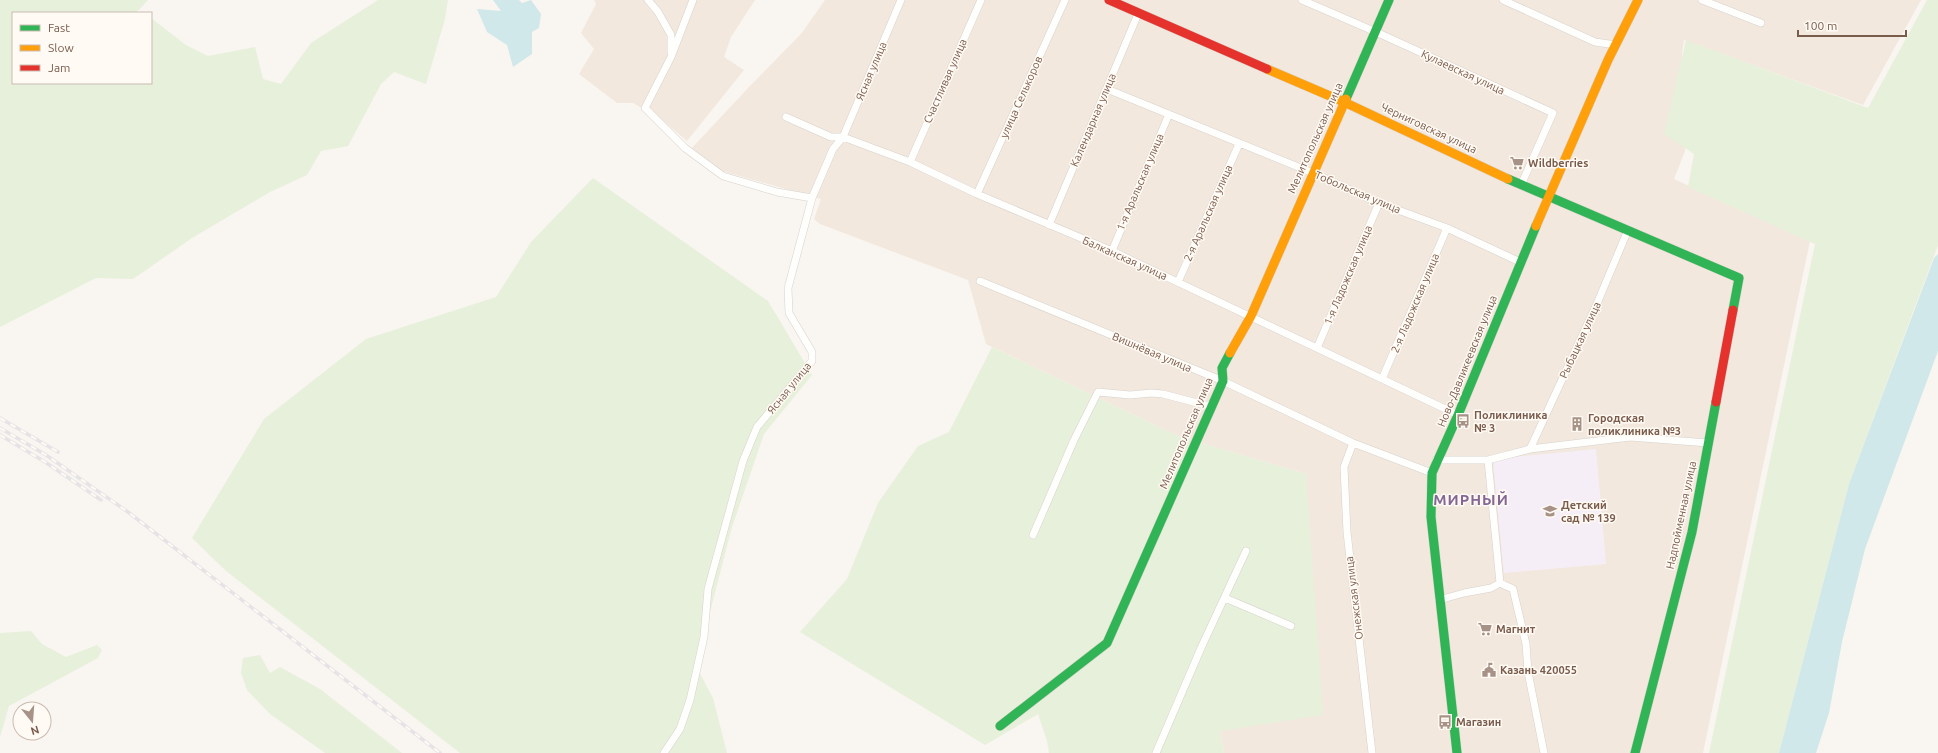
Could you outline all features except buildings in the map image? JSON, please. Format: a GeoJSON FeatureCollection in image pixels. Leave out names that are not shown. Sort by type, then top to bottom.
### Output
{"type":"FeatureCollection","features":[{"type":"Feature","properties":{"kind":"street"},"geometry":{"type":"LineString","coordinates":[[648,0],[658,12],[671,35],[671,57]]}},
{"type":"Feature","properties":{"kind":"street"},"geometry":{"type":"LineString","coordinates":[[693,0],[671,57],[645,108],[685,148],[723,176],[777,192],[812,198]]}},
{"type":"Feature","properties":{"kind":"street","name":"Ясная улица"},"geometry":{"type":"LineString","coordinates":[[664,753],[680,729],[690,700],[704,637],[708,589],[743,461],[757,427],[812,361],[812,352],[789,313],[788,288],[812,198],[834,149],[843,137],[901,0]]}},
{"type":"Feature","properties":{"kind":"street","name":"Счастливая улица"},"geometry":{"type":"LineString","coordinates":[[910,162],[981,0]]}},
{"type":"Feature","properties":{"kind":"street","name":"улица Селькоров"},"geometry":{"type":"LineString","coordinates":[[977,194],[1065,0]]}},
{"type":"Feature","properties":{"kind":"street","name":"Черниговская улица"},"geometry":{"type":"LineString","coordinates":[[1109,0],[1138,14],[1344,102],[1521,185],[1739,278]]}},
{"type":"Feature","properties":{"kind":"street","name":"Кулаевская улица"},"geometry":{"type":"LineString","coordinates":[[1302,0],[1553,113],[1521,185]]}},
{"type":"Feature","properties":{"kind":"street","name":"Мелитопольская улица"},"geometry":{"type":"LineString","coordinates":[[1000,726],[1107,643],[1213,405],[1223,381],[1222,368],[1251,316],[1389,0]]}},
{"type":"Feature","properties":{"kind":"street"},"geometry":{"type":"LineString","coordinates":[[1503,0],[1595,42],[1616,45]]}},
{"type":"Feature","properties":{"kind":"street","name":"Ново-Давликеевская улица"},"geometry":{"type":"LineString","coordinates":[[1457,753],[1448,664],[1439,600],[1431,516],[1432,473],[1436,460],[1458,415],[1520,262],[1616,45],[1638,0]]}},
{"type":"Feature","properties":{"kind":"street"},"geometry":{"type":"LineString","coordinates":[[1702,0],[1761,23]]}},
{"type":"Feature","properties":{"kind":"street","name":"Календарная улица"},"geometry":{"type":"LineString","coordinates":[[1049,226],[1138,14]]}},
{"type":"Feature","properties":{"kind":"street","name":"Тобольская улица"},"geometry":{"type":"LineString","coordinates":[[1107,89],[1313,173],[1379,203],[1447,228],[1520,262]]}},
{"type":"Feature","properties":{"kind":"street","name":"1-я Аральская улица"},"geometry":{"type":"LineString","coordinates":[[1112,251],[1169,114]]}},
{"type":"Feature","properties":{"kind":"street","name":"Балканская улица"},"geometry":{"type":"LineString","coordinates":[[786,117],[831,137],[843,137],[910,162],[1049,226],[1112,251],[1458,415]]}},
{"type":"Feature","properties":{"kind":"street","name":"2-я Аральская улица"},"geometry":{"type":"LineString","coordinates":[[1178,282],[1239,144]]}},
{"type":"Feature","properties":{"kind":"street","name":"1-я Ладожская улица"},"geometry":{"type":"LineString","coordinates":[[1317,348],[1379,203]]}},
{"type":"Feature","properties":{"kind":"street","name":"2-я Ладожская улица"},"geometry":{"type":"LineString","coordinates":[[1382,379],[1447,228]]}},
{"type":"Feature","properties":{"kind":"street","name":"Рыбацкая улица"},"geometry":{"type":"LineString","coordinates":[[1530,449],[1596,306],[1628,230]]}},
{"type":"Feature","properties":{"kind":"street","name":"Надпойменная улица"},"geometry":{"type":"LineString","coordinates":[[1634,753],[1692,532],[1739,278]]}},
{"type":"Feature","properties":{"kind":"street","name":"Вишнёвая улица"},"geometry":{"type":"LineString","coordinates":[[980,281],[1223,381],[1353,443],[1432,473]]}},
{"type":"Feature","properties":{"kind":"street"},"geometry":{"type":"LineString","coordinates":[[1032,535],[1074,440],[1098,392],[1130,395],[1151,393],[1163,394],[1205,405],[1213,405]]}},
{"type":"Feature","properties":{"kind":"street"},"geometry":{"type":"LineString","coordinates":[[1436,460],[1488,460],[1530,449],[1630,437],[1708,443]]}},
{"type":"Feature","properties":{"kind":"street","name":"Онежская улица"},"geometry":{"type":"LineString","coordinates":[[1353,443],[1344,467],[1347,532],[1372,753]]}},
{"type":"Feature","properties":{"kind":"street"},"geometry":{"type":"LineString","coordinates":[[1488,460],[1500,583]]}},
{"type":"Feature","properties":{"kind":"street"},"geometry":{"type":"LineString","coordinates":[[1156,753],[1201,648],[1246,551]]}},
{"type":"Feature","properties":{"kind":"street"},"geometry":{"type":"LineString","coordinates":[[1439,600],[1491,588],[1500,583]]}},
{"type":"Feature","properties":{"kind":"street"},"geometry":{"type":"LineString","coordinates":[[1500,583],[1513,589],[1526,644],[1528,672],[1544,753]]}},
{"type":"Feature","properties":{"kind":"street"},"geometry":{"type":"LineString","coordinates":[[1225,598],[1291,626]]}},
{"type":"Feature","properties":{"kind":"shaded area"},"geometry":{"type":"Polygon","coordinates":[[[594,0],[755,0],[731,37],[724,57],[744,70],[687,141],[661,119],[633,103],[617,103],[579,74],[594,49],[581,33],[596,4],[594,0]]]}},
{"type":"Feature","properties":{"kind":"shaded area"},"geometry":{"type":"Polygon","coordinates":[[[825,0],[1921,0],[1863,105],[1684,40],[1682,53],[1685,151],[1674,179],[1810,241],[1703,753],[1224,753],[1220,731],[1306,474],[1178,436],[986,344],[968,280],[820,224],[814,219],[821,199],[722,171],[691,149],[801,34],[825,0]]]}},
{"type":"Feature","properties":{"kind":"shaded area","name":"Детский сад № 139"},"geometry":{"type":"Polygon","coordinates":[[[1596,449],[1606,564],[1504,573],[1493,459],[1596,449]]]}},
{"type":"Feature","properties":{"kind":"green space"},"geometry":{"type":"Polygon","coordinates":[[[0,0],[148,0],[137,12],[12,12],[12,84],[152,84],[152,19],[186,45],[208,56],[255,47],[263,79],[281,84],[311,43],[378,0],[448,0],[445,19],[426,84],[394,72],[381,84],[348,146],[321,151],[307,175],[270,192],[192,238],[133,279],[96,278],[0,327],[0,0]]]}},
{"type":"Feature","properties":{"kind":"green space"},"geometry":{"type":"Polygon","coordinates":[[[1927,0],[1938,0],[1938,245],[1849,484],[1779,753],[1709,753],[1815,244],[1688,187],[1694,154],[1664,134],[1686,40],[1868,108],[1927,0]]]}},
{"type":"Feature","properties":{"kind":"green space"},"geometry":{"type":"Polygon","coordinates":[[[593,178],[768,301],[812,375],[764,434],[732,527],[696,666],[713,698],[727,753],[460,753],[226,571],[192,538],[264,419],[366,339],[496,297],[531,242],[593,178]]]}},
{"type":"Feature","properties":{"kind":"green space"},"geometry":{"type":"Polygon","coordinates":[[[992,347],[1178,436],[1306,474],[1323,715],[1220,731],[1224,753],[1049,753],[1047,741],[1038,714],[985,745],[800,632],[847,579],[878,503],[918,446],[949,432],[992,347]]]}},
{"type":"Feature","properties":{"kind":"green space"},"geometry":{"type":"Polygon","coordinates":[[[31,631],[42,644],[66,657],[97,645],[102,650],[98,658],[18,701],[12,701],[12,704],[9,706],[0,737],[0,633],[31,631]]]}},
{"type":"Feature","properties":{"kind":"green space"},"geometry":{"type":"Polygon","coordinates":[[[260,655],[270,673],[280,667],[320,689],[402,753],[325,753],[270,714],[247,690],[241,673],[243,658],[260,655]]]}},
{"type":"Feature","properties":{"kind":"water"},"geometry":{"type":"Polygon","coordinates":[[[493,0],[519,0],[522,3],[531,0],[541,14],[539,28],[532,32],[532,54],[513,67],[507,45],[487,32],[477,9],[501,11],[493,0]]]}},
{"type":"Feature","properties":{"kind":"water"},"geometry":{"type":"Polygon","coordinates":[[[1938,254],[1938,351],[1865,549],[1842,642],[1829,713],[1816,753],[1779,753],[1849,484],[1934,258],[1938,254]]]}},
{"type":"Feature","properties":{"kind":"railway"},"geometry":{"type":"LineString","coordinates":[[0,418],[58,452]]}},
{"type":"Feature","properties":{"kind":"railway"},"geometry":{"type":"LineString","coordinates":[[0,428],[46,455],[128,512],[440,753]]}},
{"type":"Feature","properties":{"kind":"railway"},"geometry":{"type":"LineString","coordinates":[[0,435],[45,462],[101,500]]}},
{"type":"Feature","properties":{"kind":"traffic: fast"},"geometry":{"type":"LineString","coordinates":[[1346,99],[1389,0]]}},
{"type":"Feature","properties":{"kind":"traffic: fast"},"geometry":{"type":"LineString","coordinates":[[1508,179],[1739,278],[1733,310]]}},
{"type":"Feature","properties":{"kind":"traffic: fast"},"geometry":{"type":"LineString","coordinates":[[1457,753],[1431,517],[1432,473],[1458,415],[1536,226]]}},
{"type":"Feature","properties":{"kind":"traffic: fast"},"geometry":{"type":"LineString","coordinates":[[1000,726],[1107,643],[1223,381],[1222,368],[1230,353]]}},
{"type":"Feature","properties":{"kind":"traffic: fast"},"geometry":{"type":"LineString","coordinates":[[1635,753],[1692,532],[1716,402]]}},
{"type":"Feature","properties":{"kind":"traffic: slow"},"geometry":{"type":"LineString","coordinates":[[1536,226],[1608,60],[1638,0]]}},
{"type":"Feature","properties":{"kind":"traffic: slow"},"geometry":{"type":"LineString","coordinates":[[1267,69],[1344,102],[1508,179]]}},
{"type":"Feature","properties":{"kind":"traffic: slow"},"geometry":{"type":"LineString","coordinates":[[1230,353],[1251,316],[1346,99]]}},
{"type":"Feature","properties":{"kind":"traffic: jam"},"geometry":{"type":"LineString","coordinates":[[1109,0],[1267,69]]}},
{"type":"Feature","properties":{"kind":"traffic: jam"},"geometry":{"type":"LineString","coordinates":[[1716,402],[1733,310]]}},
{"type":"Feature","properties":{"kind":"place","name":"Wildberries"},"geometry":{"type":"Point","coordinates":[1517,163]}},
{"type":"Feature","properties":{"kind":"place","name":"Поликлиника № 3"},"geometry":{"type":"Point","coordinates":[1463,421]}},
{"type":"Feature","properties":{"kind":"place","name":"Городская поликлиника №3"},"geometry":{"type":"Point","coordinates":[1577,424]}},
{"type":"Feature","properties":{"kind":"place","name":"Детский сад № 139"},"geometry":{"type":"Point","coordinates":[1550,511]}},
{"type":"Feature","properties":{"kind":"place","name":"Магнит"},"geometry":{"type":"Point","coordinates":[1485,629]}},
{"type":"Feature","properties":{"kind":"place","name":"Казань 420055"},"geometry":{"type":"Point","coordinates":[1489,670]}},
{"type":"Feature","properties":{"kind":"place","name":"Магазин"},"geometry":{"type":"Point","coordinates":[1445,722]}},
{"type":"Feature","properties":{"kind":"district","name":"МИРНЫЙ"},"geometry":{"type":"Point","coordinates":[1471,500]}}]}
